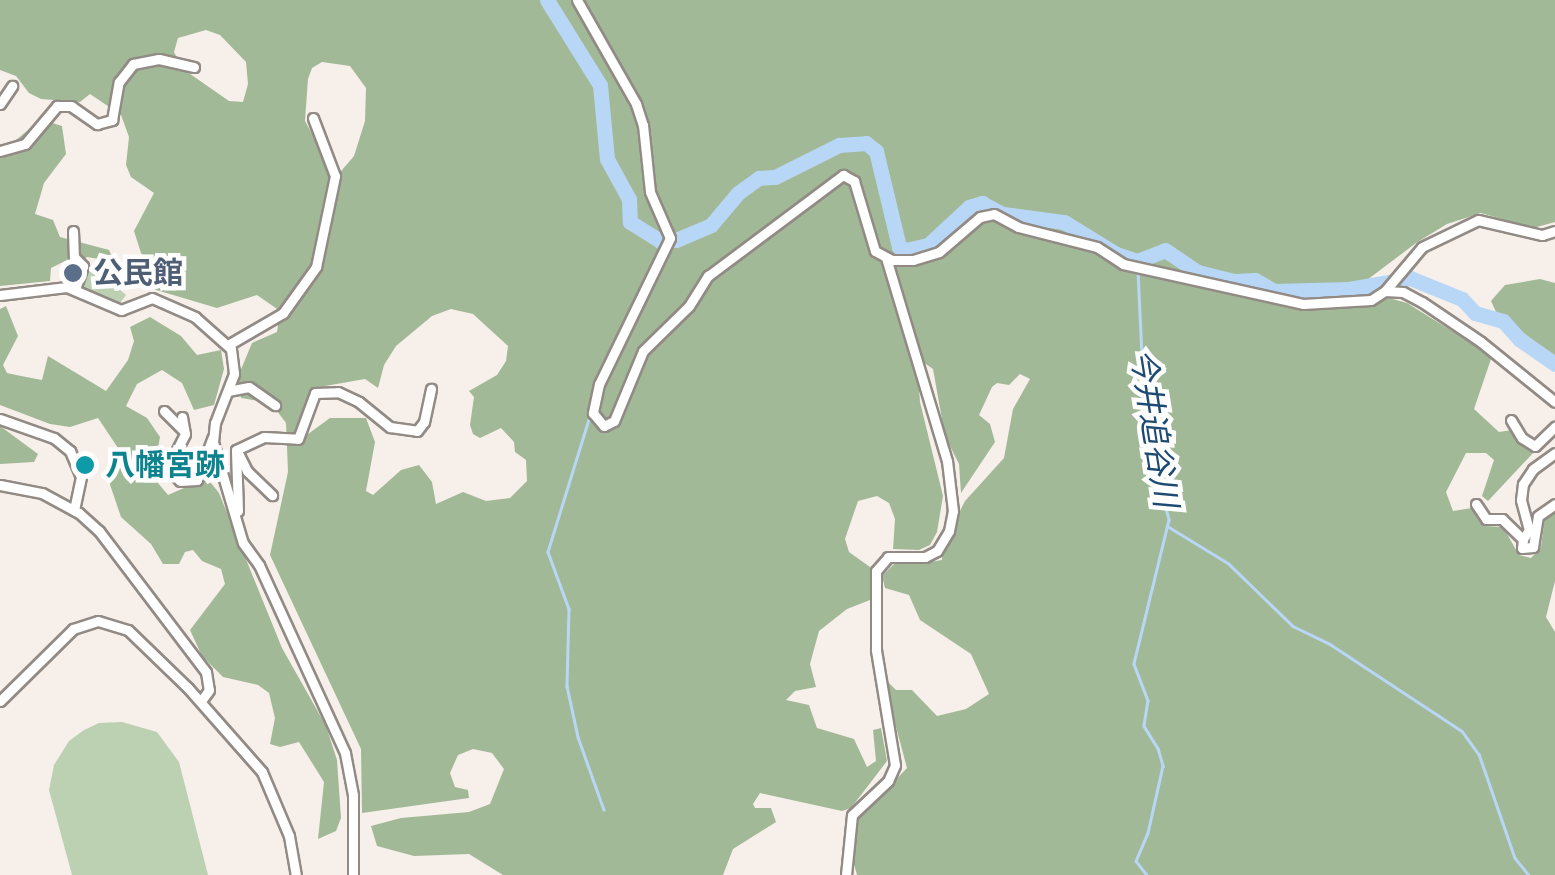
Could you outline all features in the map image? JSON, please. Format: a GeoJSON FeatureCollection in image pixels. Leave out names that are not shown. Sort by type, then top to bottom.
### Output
{"type":"FeatureCollection","features":[{"type":"Feature","properties":{"kind":"street"},"geometry":{"type":"LineString","coordinates":[[577,0],[636,104],[650,192],[670,238],[599,384],[595,420],[608,426],[614,421],[643,351],[690,306],[708,276],[745,244],[816,197],[843,174],[854,180],[874,251],[886,258],[913,260],[939,252],[980,217],[994,214],[1018,226],[1097,246],[1131,266],[1303,304],[1371,300],[1385,291],[1422,246],[1478,220],[1542,236],[1555,231]]}},
{"type":"Feature","properties":{"kind":"street"},"geometry":{"type":"LineString","coordinates":[[0,151],[25,144],[57,106],[72,106],[98,124],[112,120],[119,82],[133,64],[159,59],[194,67]]}},
{"type":"Feature","properties":{"kind":"street"},"geometry":{"type":"LineString","coordinates":[[0,104],[12,86]]}},
{"type":"Feature","properties":{"kind":"street"},"geometry":{"type":"LineString","coordinates":[[228,345],[282,313],[316,267],[335,176],[312,118]]}},
{"type":"Feature","properties":{"kind":"street"},"geometry":{"type":"LineString","coordinates":[[73,231],[74,257],[84,266],[75,289]]}},
{"type":"Feature","properties":{"kind":"street"},"geometry":{"type":"LineString","coordinates":[[846,875],[852,815],[888,781],[895,765],[876,650],[876,571],[888,557],[918,558],[937,552],[949,532],[953,511],[947,462],[886,258]]}},
{"type":"Feature","properties":{"kind":"street"},"geometry":{"type":"LineString","coordinates":[[0,295],[46,288],[75,289],[121,310],[145,299],[156,299],[195,317],[228,345],[234,364],[198,480],[186,483],[174,474],[184,430],[182,416]]}},
{"type":"Feature","properties":{"kind":"street"},"geometry":{"type":"LineString","coordinates":[[1385,291],[1402,292],[1422,302],[1481,342],[1555,402]]}},
{"type":"Feature","properties":{"kind":"street"},"geometry":{"type":"LineString","coordinates":[[228,391],[249,387],[275,405]]}},
{"type":"Feature","properties":{"kind":"street"},"geometry":{"type":"LineString","coordinates":[[236,450],[264,436],[298,439],[309,400],[325,390],[349,396],[390,427],[418,431],[431,389]]}},
{"type":"Feature","properties":{"kind":"street"},"geometry":{"type":"LineString","coordinates":[[164,412],[184,430]]}},
{"type":"Feature","properties":{"kind":"street"},"geometry":{"type":"LineString","coordinates":[[0,419],[54,438],[73,454],[82,482],[74,510]]}},
{"type":"Feature","properties":{"kind":"street"},"geometry":{"type":"LineString","coordinates":[[1511,420],[1522,438],[1535,446],[1555,426]]}},
{"type":"Feature","properties":{"kind":"street"},"geometry":{"type":"LineString","coordinates":[[214,436],[238,524],[345,752],[353,795],[352,875]]}},
{"type":"Feature","properties":{"kind":"street"},"geometry":{"type":"LineString","coordinates":[[236,450],[246,472],[272,495]]}},
{"type":"Feature","properties":{"kind":"street"},"geometry":{"type":"LineString","coordinates":[[236,450],[238,524]]}},
{"type":"Feature","properties":{"kind":"street"},"geometry":{"type":"LineString","coordinates":[[1555,453],[1532,469],[1523,484],[1521,500],[1530,530],[1522,548],[1532,548],[1538,516],[1555,504]]}},
{"type":"Feature","properties":{"kind":"street"},"geometry":{"type":"LineString","coordinates":[[0,485],[42,493],[74,510],[116,551],[206,672],[209,690],[200,701]]}},
{"type":"Feature","properties":{"kind":"street"},"geometry":{"type":"LineString","coordinates":[[1476,504],[1486,518],[1502,519],[1523,539]]}},
{"type":"Feature","properties":{"kind":"street"},"geometry":{"type":"LineString","coordinates":[[0,701],[73,629],[98,621],[128,630],[200,701],[262,772],[289,836],[296,875]]}},
{"type":"Feature","properties":{"kind":"green space"},"geometry":{"type":"Polygon","coordinates":[[[0,0],[1555,0],[1555,222],[1533,228],[1481,213],[1447,224],[1367,280],[1375,304],[1389,298],[1407,303],[1492,356],[1474,409],[1499,432],[1512,430],[1534,452],[1488,501],[1482,496],[1494,460],[1486,453],[1466,453],[1446,492],[1453,511],[1472,508],[1486,526],[1503,527],[1519,555],[1531,558],[1541,547],[1545,516],[1555,513],[1555,581],[1546,617],[1555,632],[1555,875],[857,875],[851,854],[859,818],[907,768],[892,712],[883,700],[882,683],[887,681],[896,690],[912,690],[937,716],[966,709],[989,694],[971,654],[920,620],[909,595],[885,588],[882,576],[897,561],[918,564],[942,560],[943,544],[965,501],[1004,458],[1013,409],[1030,379],[1020,374],[1009,385],[997,383],[992,387],[979,415],[990,424],[995,442],[961,493],[959,464],[945,436],[933,369],[923,362],[918,376],[920,402],[943,496],[937,532],[930,545],[919,550],[893,549],[895,519],[889,503],[877,496],[858,501],[845,539],[849,552],[870,567],[870,600],[847,609],[819,631],[810,664],[816,687],[795,691],[786,700],[809,705],[817,728],[854,739],[867,767],[876,761],[873,730],[881,728],[887,761],[851,808],[842,811],[760,793],[753,804],[755,808],[771,808],[776,822],[733,849],[723,875],[503,875],[469,854],[414,856],[377,846],[371,826],[401,818],[469,812],[490,804],[504,769],[492,753],[473,749],[458,755],[450,773],[455,787],[468,790],[469,798],[362,813],[361,749],[270,555],[288,472],[286,423],[271,403],[241,398],[237,379],[252,343],[277,332],[280,311],[257,295],[217,308],[136,284],[135,278],[160,272],[141,253],[134,231],[154,193],[131,177],[126,165],[129,137],[121,115],[90,94],[80,102],[41,99],[29,93],[16,76],[0,70],[0,0]],[[206,30],[178,38],[174,52],[183,69],[229,101],[243,102],[248,84],[246,62],[220,35],[206,30]],[[322,62],[312,68],[305,121],[336,177],[354,156],[365,121],[366,88],[350,66],[322,62]],[[451,309],[432,316],[396,346],[384,365],[378,388],[365,379],[325,386],[314,397],[297,442],[330,418],[366,418],[375,442],[366,491],[373,495],[401,470],[419,465],[432,482],[436,504],[463,492],[486,501],[510,498],[527,481],[526,460],[515,452],[514,442],[501,428],[480,438],[473,434],[470,425],[474,397],[469,391],[497,375],[506,361],[508,346],[473,314],[451,309]]]}},
{"type":"Feature","properties":{"kind":"green space"},"geometry":{"type":"Polygon","coordinates":[[[46,121],[62,126],[66,154],[44,183],[35,214],[53,220],[60,237],[109,250],[113,281],[106,279],[105,260],[87,257],[82,262],[69,259],[51,268],[50,281],[0,286],[0,153],[33,126],[46,121]]]}},
{"type":"Feature","properties":{"kind":"green space"},"geometry":{"type":"Polygon","coordinates":[[[96,269],[126,295],[120,303],[105,301],[81,287],[86,270],[96,269]]]}},
{"type":"Feature","properties":{"kind":"green space"},"geometry":{"type":"Polygon","coordinates":[[[1540,279],[1555,283],[1555,357],[1496,312],[1491,301],[1505,285],[1540,279]]]}},
{"type":"Feature","properties":{"kind":"green space"},"geometry":{"type":"Polygon","coordinates":[[[6,306],[18,336],[3,365],[7,373],[21,376],[42,380],[48,356],[106,391],[128,360],[134,341],[130,327],[150,317],[181,336],[197,355],[221,350],[224,369],[214,405],[194,410],[182,383],[162,370],[137,384],[126,406],[147,418],[160,437],[153,477],[168,495],[207,478],[219,493],[282,648],[326,726],[337,760],[341,818],[336,831],[318,839],[324,782],[299,742],[280,747],[270,744],[275,718],[269,693],[258,685],[223,677],[202,656],[190,630],[225,584],[221,569],[202,561],[193,550],[185,552],[179,564],[163,564],[151,544],[121,517],[105,470],[118,448],[98,418],[70,427],[50,424],[0,405],[0,309],[6,306]]]}},
{"type":"Feature","properties":{"kind":"green space"},"geometry":{"type":"Polygon","coordinates":[[[0,426],[38,454],[34,462],[0,464],[0,426]]]}},
{"type":"Feature","properties":{"kind":"green space"},"geometry":{"type":"Polygon","coordinates":[[[122,722],[157,732],[179,762],[208,875],[72,875],[49,790],[54,765],[69,741],[84,730],[99,723],[122,722]]]}},
{"type":"Feature","properties":{"kind":"waterway"},"geometry":{"type":"LineString","coordinates":[[547,0],[600,85],[607,159],[629,199],[630,222],[660,241],[676,240],[711,225],[738,193],[759,178],[775,177],[839,145],[866,143],[876,151],[899,247],[906,250],[928,245],[969,207],[982,203],[1003,214],[1064,222],[1116,254],[1137,261],[1165,250],[1198,272],[1235,281],[1255,280],[1274,291],[1349,289],[1410,278],[1462,299],[1475,313],[1503,321],[1519,339],[1555,364]]}},
{"type":"Feature","properties":{"kind":"waterway"},"geometry":{"type":"LineString","coordinates":[[658,255],[660,241]]}},
{"type":"Feature","properties":{"kind":"waterway","name":"今井追谷川"},"geometry":{"type":"LineString","coordinates":[[1138,271],[1144,397],[1164,452],[1159,484],[1169,520],[1134,664],[1148,700],[1144,726],[1158,748],[1163,766],[1148,833],[1136,861],[1147,875]]}},
{"type":"Feature","properties":{"kind":"waterway"},"geometry":{"type":"LineString","coordinates":[[591,413],[548,552],[569,609],[567,686],[578,737],[604,810]]}},
{"type":"Feature","properties":{"kind":"waterway"},"geometry":{"type":"LineString","coordinates":[[1169,527],[1228,563],[1293,626],[1330,644],[1462,731],[1479,754],[1515,858],[1529,875]]}},
{"type":"Feature","properties":{"kind":"place","name":"公民館"},"geometry":{"type":"Point","coordinates":[73,273]}},
{"type":"Feature","properties":{"kind":"place","name":"八幡宮跡"},"geometry":{"type":"Point","coordinates":[85,465]}}]}
